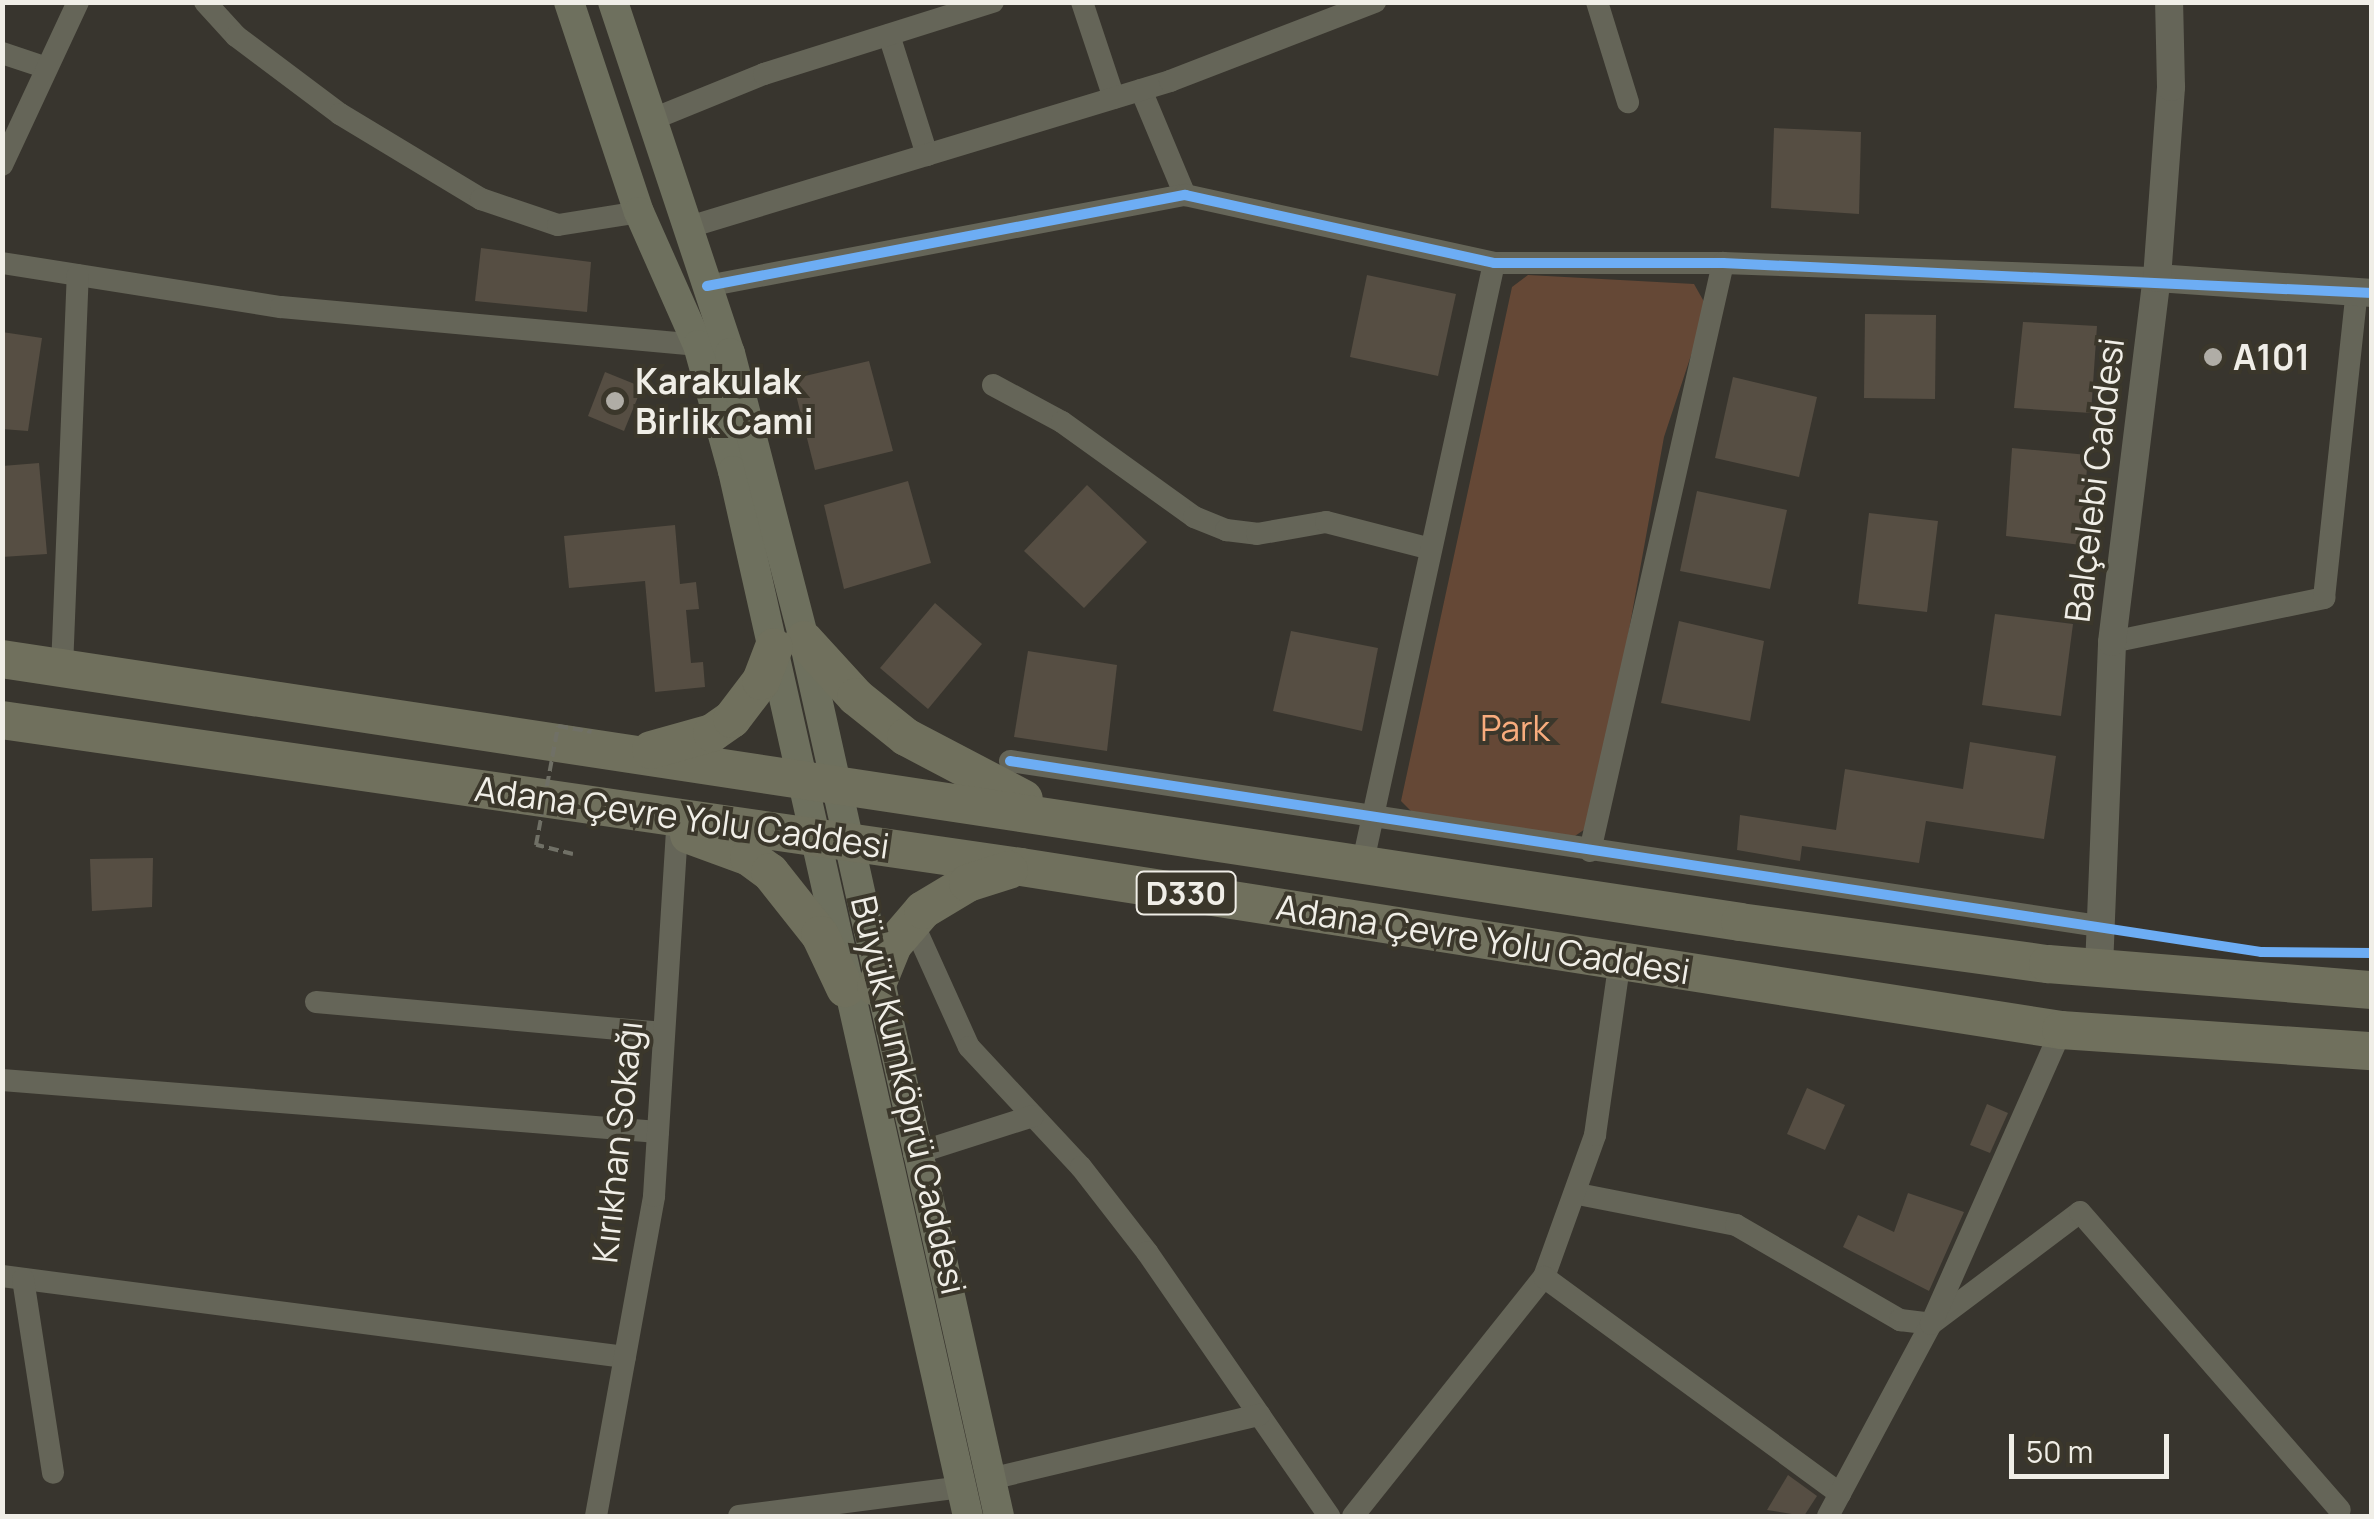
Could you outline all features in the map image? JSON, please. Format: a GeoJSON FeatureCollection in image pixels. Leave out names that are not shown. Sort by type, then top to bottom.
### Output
{"type":"FeatureCollection","features":[{"type":"Feature","properties":{"kind":"highway"},"geometry":{"type":"LineString","coordinates":[[632,754],[689,741],[732,719],[789,643],[906,737],[1000,789],[1073,817]]}},
{"type":"Feature","properties":{"kind":"highway","name":"Adana Çevre Yolu Caddesi"},"geometry":{"type":"LineString","coordinates":[[2,659],[1073,817],[1362,866],[2098,968],[2370,989]]}},
{"type":"Feature","properties":{"kind":"highway","name":"Adana Çevre Yolu Caddesi"},"geometry":{"type":"LineString","coordinates":[[2,720],[830,838],[2061,1030],[2372,1050]]}},
{"type":"Feature","properties":{"kind":"highway"},"geometry":{"type":"LineString","coordinates":[[612,806],[748,857],[770,872],[861,987],[912,921],[968,883],[1021,867]]}},
{"type":"Feature","properties":{"kind":"main road","name":"Büyük Kumköprü Caddesi"},"geometry":{"type":"LineString","coordinates":[[570,2],[639,212],[698,346],[789,643]]}},
{"type":"Feature","properties":{"kind":"main road","name":"Büyük Kumköprü Caddesi"},"geometry":{"type":"LineString","coordinates":[[620,4],[652,119],[730,352],[861,987],[973,1494],[999,1516]]}},
{"type":"Feature","properties":{"kind":"main road","name":"Büyük Kumköprü Caddesi"},"geometry":{"type":"LineString","coordinates":[[861,987],[914,1154],[973,1494]]}},
{"type":"Feature","properties":{"kind":"street"},"geometry":{"type":"LineString","coordinates":[[2,166],[78,2]]}},
{"type":"Feature","properties":{"kind":"street"},"geometry":{"type":"LineString","coordinates":[[205,2],[236,36],[340,114],[481,200],[558,225],[639,212]]}},
{"type":"Feature","properties":{"kind":"street"},"geometry":{"type":"LineString","coordinates":[[652,119],[764,74],[994,2]]}},
{"type":"Feature","properties":{"kind":"street"},"geometry":{"type":"LineString","coordinates":[[1082,2],[1114,98]]}},
{"type":"Feature","properties":{"kind":"street"},"geometry":{"type":"LineString","coordinates":[[689,227],[1141,90],[1374,2]]}},
{"type":"Feature","properties":{"kind":"street"},"geometry":{"type":"LineString","coordinates":[[1597,2],[1628,102]]}},
{"type":"Feature","properties":{"kind":"street","name":"Balçelebi Caddesi"},"geometry":{"type":"LineString","coordinates":[[2098,968],[2112,642],[2157,278],[2170,86],[2169,2]]}},
{"type":"Feature","properties":{"kind":"street"},"geometry":{"type":"LineString","coordinates":[[889,35],[927,155]]}},
{"type":"Feature","properties":{"kind":"street"},"geometry":{"type":"LineString","coordinates":[[2,53],[46,68]]}},
{"type":"Feature","properties":{"kind":"street"},"geometry":{"type":"LineString","coordinates":[[1141,90],[1186,195]]}},
{"type":"Feature","properties":{"kind":"street"},"geometry":{"type":"LineString","coordinates":[[707,286],[1186,195],[1494,263],[1723,263],[2157,278],[2364,292],[2324,598],[2112,642]]}},
{"type":"Feature","properties":{"kind":"street"},"geometry":{"type":"LineString","coordinates":[[2,263],[281,308],[698,346]]}},
{"type":"Feature","properties":{"kind":"street"},"geometry":{"type":"LineString","coordinates":[[1362,866],[1494,263]]}},
{"type":"Feature","properties":{"kind":"street"},"geometry":{"type":"LineString","coordinates":[[1590,851],[1723,263]]}},
{"type":"Feature","properties":{"kind":"street"},"geometry":{"type":"LineString","coordinates":[[62,668],[78,275]]}},
{"type":"Feature","properties":{"kind":"street"},"geometry":{"type":"LineString","coordinates":[[993,384],[1062,422],[1194,517],[1226,530],[1257,534],[1326,522],[1431,549]]}},
{"type":"Feature","properties":{"kind":"street"},"geometry":{"type":"LineString","coordinates":[[1010,761],[2098,926]]}},
{"type":"Feature","properties":{"kind":"street","name":"Kırıkhan Sokağı"},"geometry":{"type":"LineString","coordinates":[[596,1516],[654,1196],[677,831]]}},
{"type":"Feature","properties":{"kind":"street"},"geometry":{"type":"LineString","coordinates":[[912,921],[969,1047],[1148,1252],[1329,1516]]}},
{"type":"Feature","properties":{"kind":"street"},"geometry":{"type":"LineString","coordinates":[[1353,1516],[1544,1277],[1578,1194],[1595,1135],[1620,960]]}},
{"type":"Feature","properties":{"kind":"street"},"geometry":{"type":"LineString","coordinates":[[316,1002],[664,1033]]}},
{"type":"Feature","properties":{"kind":"street"},"geometry":{"type":"LineString","coordinates":[[1828,1516],[1931,1324],[2061,1030]]}},
{"type":"Feature","properties":{"kind":"street"},"geometry":{"type":"LineString","coordinates":[[2,1080],[658,1132]]}},
{"type":"Feature","properties":{"kind":"street"},"geometry":{"type":"LineString","coordinates":[[914,1154],[1033,1116]]}},
{"type":"Feature","properties":{"kind":"street"},"geometry":{"type":"LineString","coordinates":[[1578,1194],[1736,1225],[1900,1320],[1931,1324],[2080,1212],[2340,1510]]}},
{"type":"Feature","properties":{"kind":"street"},"geometry":{"type":"LineString","coordinates":[[1544,1277],[1840,1494]]}},
{"type":"Feature","properties":{"kind":"street"},"geometry":{"type":"LineString","coordinates":[[53,1473],[13,1278],[625,1357]]}},
{"type":"Feature","properties":{"kind":"street"},"geometry":{"type":"LineString","coordinates":[[738,1516],[973,1494],[1259,1415]]}},
{"type":"Feature","properties":{"kind":"path"},"geometry":{"type":"LineString","coordinates":[[572,854],[536,845],[558,726],[591,732]]}},
{"type":"Feature","properties":{"kind":"green space","name":"Park"},"geometry":{"type":"Polygon","coordinates":[[[1528,275],[1694,284],[1707,307],[1664,437],[1594,823],[1572,838],[1416,816],[1401,801],[1512,287],[1528,275]]]}},
{"type":"Feature","properties":{"kind":"building"},"geometry":{"type":"Polygon","coordinates":[[[1774,128],[1861,132],[1859,214],[1771,208],[1774,128]]]}},
{"type":"Feature","properties":{"kind":"building"},"geometry":{"type":"Polygon","coordinates":[[[481,248],[591,262],[587,312],[475,301],[481,248]]]}},
{"type":"Feature","properties":{"kind":"building"},"geometry":{"type":"Polygon","coordinates":[[[1367,275],[1456,294],[1438,376],[1350,357],[1367,275]]]}},
{"type":"Feature","properties":{"kind":"building"},"geometry":{"type":"Polygon","coordinates":[[[1865,314],[1936,315],[1935,399],[1864,398],[1865,314]]]}},
{"type":"Feature","properties":{"kind":"building"},"geometry":{"type":"Polygon","coordinates":[[[2023,322],[2097,326],[2091,413],[2014,408],[2023,322]]]}},
{"type":"Feature","properties":{"kind":"building"},"geometry":{"type":"Polygon","coordinates":[[[2,332],[42,338],[28,431],[2,429],[2,332]]]}},
{"type":"Feature","properties":{"kind":"building"},"geometry":{"type":"Polygon","coordinates":[[[869,361],[893,451],[815,470],[792,379],[869,361]]]}},
{"type":"Feature","properties":{"kind":"building","name":"Karakulak Birlik Cami"},"geometry":{"type":"Polygon","coordinates":[[[605,372],[642,387],[624,431],[588,416],[605,372]]]}},
{"type":"Feature","properties":{"kind":"building"},"geometry":{"type":"Polygon","coordinates":[[[1733,377],[1817,397],[1799,477],[1715,458],[1733,377]]]}},
{"type":"Feature","properties":{"kind":"building"},"geometry":{"type":"Polygon","coordinates":[[[2012,448],[2088,455],[2081,545],[2006,536],[2012,448]]]}},
{"type":"Feature","properties":{"kind":"building"},"geometry":{"type":"Polygon","coordinates":[[[39,463],[47,554],[2,557],[2,466],[39,463]]]}},
{"type":"Feature","properties":{"kind":"building"},"geometry":{"type":"Polygon","coordinates":[[[908,481],[931,563],[844,589],[824,505],[908,481]]]}},
{"type":"Feature","properties":{"kind":"building"},"geometry":{"type":"Polygon","coordinates":[[[1087,485],[1147,542],[1084,608],[1024,551],[1087,485]]]}},
{"type":"Feature","properties":{"kind":"building"},"geometry":{"type":"Polygon","coordinates":[[[1697,491],[1787,510],[1770,589],[1680,571],[1697,491]]]}},
{"type":"Feature","properties":{"kind":"building"},"geometry":{"type":"Polygon","coordinates":[[[1869,513],[1938,521],[1927,612],[1858,604],[1869,513]]]}},
{"type":"Feature","properties":{"kind":"building"},"geometry":{"type":"Polygon","coordinates":[[[675,525],[680,584],[696,582],[699,609],[686,610],[691,663],[703,662],[705,687],[655,692],[645,581],[569,588],[564,536],[675,525]]]}},
{"type":"Feature","properties":{"kind":"building"},"geometry":{"type":"Polygon","coordinates":[[[935,603],[982,644],[928,709],[880,668],[935,603]]]}},
{"type":"Feature","properties":{"kind":"building"},"geometry":{"type":"Polygon","coordinates":[[[1995,614],[2073,624],[2061,716],[1982,705],[1995,614]]]}},
{"type":"Feature","properties":{"kind":"building"},"geometry":{"type":"Polygon","coordinates":[[[1679,621],[1764,641],[1750,721],[1661,703],[1679,621]]]}},
{"type":"Feature","properties":{"kind":"building"},"geometry":{"type":"Polygon","coordinates":[[[1291,631],[1378,648],[1362,731],[1273,711],[1291,631]]]}},
{"type":"Feature","properties":{"kind":"building"},"geometry":{"type":"Polygon","coordinates":[[[1028,651],[1117,665],[1107,751],[1014,737],[1028,651]]]}},
{"type":"Feature","properties":{"kind":"building"},"geometry":{"type":"Polygon","coordinates":[[[1970,742],[2056,756],[2044,839],[1926,821],[1919,863],[1802,846],[1800,861],[1737,850],[1740,815],[1836,830],[1845,769],[1963,789],[1970,742]]]}},
{"type":"Feature","properties":{"kind":"building"},"geometry":{"type":"Polygon","coordinates":[[[153,858],[152,907],[92,911],[90,859],[153,858]]]}},
{"type":"Feature","properties":{"kind":"building"},"geometry":{"type":"Polygon","coordinates":[[[1807,1088],[1845,1105],[1825,1150],[1787,1134],[1807,1088]]]}},
{"type":"Feature","properties":{"kind":"building"},"geometry":{"type":"Polygon","coordinates":[[[1987,1104],[2008,1113],[1990,1153],[1970,1145],[1987,1104]]]}},
{"type":"Feature","properties":{"kind":"building"},"geometry":{"type":"Polygon","coordinates":[[[1908,1193],[1964,1212],[1929,1291],[1843,1247],[1858,1215],[1894,1232],[1908,1193]]]}},
{"type":"Feature","properties":{"kind":"building"},"geometry":{"type":"Polygon","coordinates":[[[1788,1475],[1817,1496],[1804,1516],[1767,1510],[1788,1475]]]}},
{"type":"Feature","properties":{"kind":"cycle path"},"geometry":{"type":"LineString","coordinates":[[707,286],[1185,195],[1494,263],[1723,263],[2372,293]]}},
{"type":"Feature","properties":{"kind":"cycle path"},"geometry":{"type":"LineString","coordinates":[[1010,761],[2261,952],[2372,953]]}},
{"type":"Feature","properties":{"kind":"place","name":"A101"},"geometry":{"type":"Point","coordinates":[2213,357]}},
{"type":"Feature","properties":{"kind":"place","name":"Karakulak Birlik Cami"},"geometry":{"type":"Point","coordinates":[615,401]}}]}
